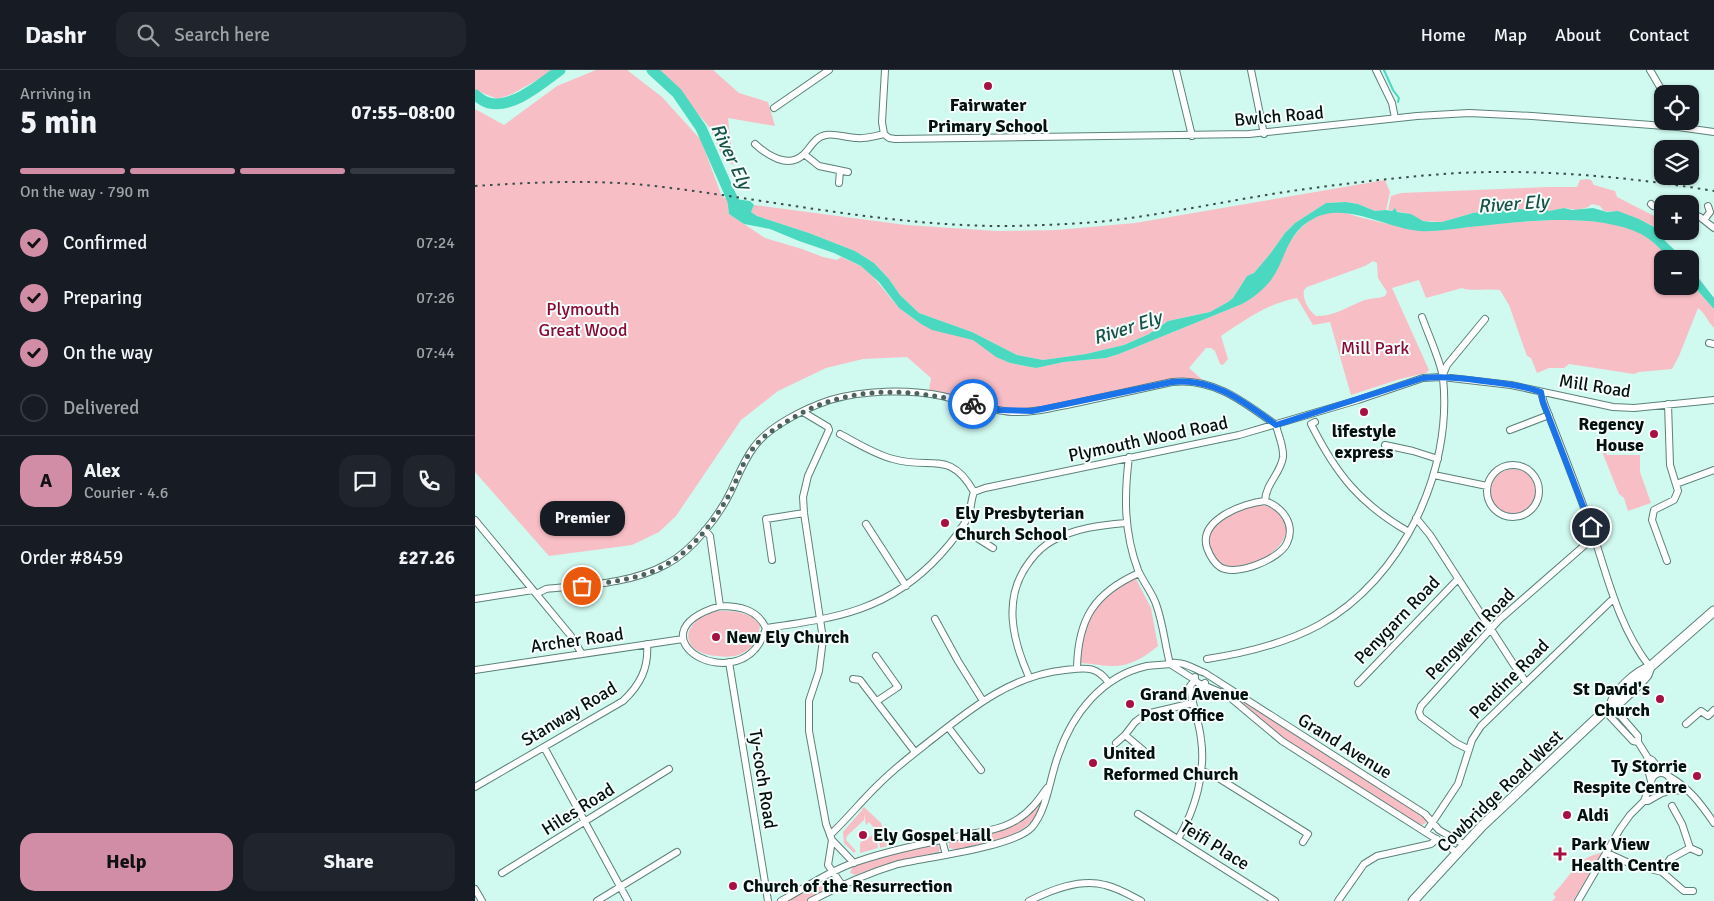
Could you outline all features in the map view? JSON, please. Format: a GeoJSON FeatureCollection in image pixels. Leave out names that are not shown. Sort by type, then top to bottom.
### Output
{"type":"FeatureCollection","features":[{"type":"Feature","properties":{"kind":"highway","name":"Cowbridge Road West"},"geometry":{"type":"LineString","coordinates":[[1413,901],[1503,805],[1608,708],[1620,702],[1647,675],[1650,667],[1714,611]]}},
{"type":"Feature","properties":{"kind":"street"},"geometry":{"type":"LineString","coordinates":[[774,108],[829,70]]}},
{"type":"Feature","properties":{"kind":"street"},"geometry":{"type":"LineString","coordinates":[[755,144],[769,155],[792,161],[804,154],[813,142],[824,135],[865,138],[884,134],[882,122],[885,70]]}},
{"type":"Feature","properties":{"kind":"street"},"geometry":{"type":"LineString","coordinates":[[1176,70],[1192,136]]}},
{"type":"Feature","properties":{"kind":"street"},"geometry":{"type":"LineString","coordinates":[[1251,70],[1264,134]]}},
{"type":"Feature","properties":{"kind":"street"},"geometry":{"type":"LineString","coordinates":[[1377,70],[1392,103],[1395,118]]}},
{"type":"Feature","properties":{"kind":"street"},"geometry":{"type":"LineString","coordinates":[[1650,70],[1659,85]]}},
{"type":"Feature","properties":{"kind":"street","name":"Bwlch Road"},"geometry":{"type":"LineString","coordinates":[[884,134],[889,138],[895,139],[1264,134],[1395,118],[1484,113],[1654,123]]}},
{"type":"Feature","properties":{"kind":"street","name":"Bwlch Road"},"geometry":{"type":"LineString","coordinates":[[1699,129],[1714,132]]}},
{"type":"Feature","properties":{"kind":"street"},"geometry":{"type":"LineString","coordinates":[[804,154],[819,166],[848,172]]}},
{"type":"Feature","properties":{"kind":"street"},"geometry":{"type":"LineString","coordinates":[[839,183],[841,170]]}},
{"type":"Feature","properties":{"kind":"street"},"geometry":{"type":"LineString","coordinates":[[1705,220],[1709,216],[1709,206]]}},
{"type":"Feature","properties":{"kind":"street"},"geometry":{"type":"LineString","coordinates":[[1699,216],[1714,228]]}},
{"type":"Feature","properties":{"kind":"street"},"geometry":{"type":"LineString","coordinates":[[1422,317],[1443,377]]}},
{"type":"Feature","properties":{"kind":"street"},"geometry":{"type":"LineString","coordinates":[[1207,659],[1261,649],[1303,633],[1331,617],[1370,585],[1392,558],[1409,532],[1426,498],[1439,459],[1443,416],[1443,377],[1447,364],[1485,318]]}},
{"type":"Feature","properties":{"kind":"street","name":"Mill Road"},"geometry":{"type":"LineString","coordinates":[[1443,377],[1511,385],[1613,407],[1634,408],[1714,400]]}},
{"type":"Feature","properties":{"kind":"street","name":"Plymouth Wood Road"},"geometry":{"type":"LineString","coordinates":[[973,492],[1129,457],[1239,435],[1416,380],[1443,377]]}},
{"type":"Feature","properties":{"kind":"street"},"geometry":{"type":"LineString","coordinates":[[475,600],[622,580],[658,569],[678,556],[705,530],[720,510],[754,446],[772,430],[803,412],[831,400],[870,392],[931,394],[999,410],[1032,411],[1181,381],[1205,383],[1220,388],[1244,402],[1276,425],[1283,458],[1281,465],[1266,490],[1265,501]]}},
{"type":"Feature","properties":{"kind":"street"},"geometry":{"type":"LineString","coordinates":[[1541,392],[1595,539],[1614,598],[1631,639],[1650,667]]}},
{"type":"Feature","properties":{"kind":"street"},"geometry":{"type":"LineString","coordinates":[[1667,561],[1651,518],[1654,510],[1673,501],[1677,496],[1676,484],[1670,464],[1668,404]]}},
{"type":"Feature","properties":{"kind":"street"},"geometry":{"type":"LineString","coordinates":[[803,412],[829,430],[808,476],[803,497],[803,513],[823,640],[822,655],[809,702],[808,717],[821,802],[831,838],[828,865],[842,885]]}},
{"type":"Feature","properties":{"kind":"street"},"geometry":{"type":"LineString","coordinates":[[1509,430],[1549,415]]}},
{"type":"Feature","properties":{"kind":"street"},"geometry":{"type":"LineString","coordinates":[[1315,422],[1311,424],[1348,485],[1384,517],[1409,532]]}},
{"type":"Feature","properties":{"kind":"street"},"geometry":{"type":"LineString","coordinates":[[766,628],[820,620],[846,614],[875,604],[906,586],[933,562],[949,546],[970,512],[973,492],[963,475],[952,467],[944,464],[896,460],[879,455],[840,434]]}},
{"type":"Feature","properties":{"kind":"street"},"geometry":{"type":"LineString","coordinates":[[1385,446],[1413,451],[1439,459]]}},
{"type":"Feature","properties":{"kind":"street"},"geometry":{"type":"LineString","coordinates":[[1129,457],[1125,500],[1126,523],[1139,573],[1156,604],[1170,664]]}},
{"type":"Feature","properties":{"kind":"street"},"geometry":{"type":"LineString","coordinates":[[1519,466],[1533,474],[1537,481],[1539,495],[1534,508],[1529,513],[1509,518],[1491,506],[1488,500],[1487,486],[1490,478],[1502,467],[1519,466]]}},
{"type":"Feature","properties":{"kind":"street"},"geometry":{"type":"LineString","coordinates":[[1676,484],[1714,470]]}},
{"type":"Feature","properties":{"kind":"street"},"geometry":{"type":"LineString","coordinates":[[1434,475],[1487,486]]}},
{"type":"Feature","properties":{"kind":"street"},"geometry":{"type":"LineString","coordinates":[[1265,501],[1278,507],[1288,521],[1289,534],[1287,544],[1279,552],[1253,566],[1239,570],[1221,568],[1210,556],[1206,544],[1208,530],[1215,522],[1228,513],[1256,502],[1265,501]]}},
{"type":"Feature","properties":{"kind":"street"},"geometry":{"type":"LineString","coordinates":[[773,560],[767,519],[803,513]]}},
{"type":"Feature","properties":{"kind":"street"},"geometry":{"type":"LineString","coordinates":[[1416,518],[1430,535],[1526,682]]}},
{"type":"Feature","properties":{"kind":"street"},"geometry":{"type":"LineString","coordinates":[[475,520],[478,528],[571,636],[582,654]]}},
{"type":"Feature","properties":{"kind":"street"},"geometry":{"type":"LineString","coordinates":[[1029,677],[1017,647],[1012,623],[1012,600],[1024,568],[1035,554],[1053,540],[1076,531],[1126,523]]}},
{"type":"Feature","properties":{"kind":"street"},"geometry":{"type":"LineString","coordinates":[[866,524],[906,586]]}},
{"type":"Feature","properties":{"kind":"street"},"geometry":{"type":"LineString","coordinates":[[961,528],[993,548]]}},
{"type":"Feature","properties":{"kind":"street"},"geometry":{"type":"LineString","coordinates":[[705,530],[710,536],[719,606]]}},
{"type":"Feature","properties":{"kind":"street","name":"Pengwern Road"},"geometry":{"type":"LineString","coordinates":[[1468,750],[1422,718],[1419,712],[1421,706],[1490,629],[1586,544],[1595,539]]}},
{"type":"Feature","properties":{"kind":"street"},"geometry":{"type":"LineString","coordinates":[[1077,668],[1079,637],[1091,610],[1113,587],[1139,573]]}},
{"type":"Feature","properties":{"kind":"street","name":"Penygarn Road"},"geometry":{"type":"LineString","coordinates":[[1358,683],[1458,578]]}},
{"type":"Feature","properties":{"kind":"street","name":"Pendine Road"},"geometry":{"type":"LineString","coordinates":[[1426,832],[1460,779],[1468,750],[1481,726],[1614,598]]}},
{"type":"Feature","properties":{"kind":"street"},"geometry":{"type":"LineString","coordinates":[[719,606],[741,607],[749,610],[759,618],[766,628],[758,646],[750,654],[729,662],[718,663],[698,657],[690,652],[683,639],[684,630],[692,618],[706,610],[719,606]]}},
{"type":"Feature","properties":{"kind":"street"},"geometry":{"type":"LineString","coordinates":[[935,619],[983,701]]}},
{"type":"Feature","properties":{"kind":"street","name":"Archer Road"},"geometry":{"type":"LineString","coordinates":[[475,670],[683,639]]}},
{"type":"Feature","properties":{"kind":"street","name":"Stanway Road"},"geometry":{"type":"LineString","coordinates":[[475,787],[617,704],[631,693],[638,685],[645,671],[647,644]]}},
{"type":"Feature","properties":{"kind":"street"},"geometry":{"type":"LineString","coordinates":[[876,656],[898,687],[877,701]]}},
{"type":"Feature","properties":{"kind":"street","name":"Ty-coch Road"},"geometry":{"type":"LineString","coordinates":[[729,662],[768,901]]}},
{"type":"Feature","properties":{"kind":"street","name":"Grand Avenue"},"geometry":{"type":"LineString","coordinates":[[811,901],[842,885],[899,864],[947,855],[1016,838],[1032,827],[1043,807],[1060,749],[1073,723],[1093,695],[1124,674],[1139,668],[1175,662],[1184,664],[1204,674],[1425,814],[1439,830],[1465,845]]}},
{"type":"Feature","properties":{"kind":"street","name":"Grand Avenue"},"geometry":{"type":"LineString","coordinates":[[1170,664],[1198,683],[1227,695],[1282,741],[1458,853]]}},
{"type":"Feature","properties":{"kind":"street"},"geometry":{"type":"LineString","coordinates":[[831,838],[880,783],[915,752],[999,690],[1029,677],[1050,671],[1077,668],[1095,670],[1102,674],[1109,683]]}},
{"type":"Feature","properties":{"kind":"street"},"geometry":{"type":"LineString","coordinates":[[1117,743],[1135,722],[1146,714],[1193,702],[1206,681],[1204,674],[1195,676],[1195,680],[1190,686],[1193,702],[1201,739],[1199,788],[1193,807],[1178,839]]}},
{"type":"Feature","properties":{"kind":"street"},"geometry":{"type":"LineString","coordinates":[[853,679],[860,680],[915,752]]}},
{"type":"Feature","properties":{"kind":"street"},"geometry":{"type":"LineString","coordinates":[[1608,708],[1638,736],[1639,742],[1648,758],[1662,772],[1684,787],[1685,790]]}},
{"type":"Feature","properties":{"kind":"street"},"geometry":{"type":"LineString","coordinates":[[1686,724],[1701,711],[1708,716],[1714,710]]}},
{"type":"Feature","properties":{"kind":"street"},"geometry":{"type":"LineString","coordinates":[[948,727],[981,770]]}},
{"type":"Feature","properties":{"kind":"street"},"geometry":{"type":"LineString","coordinates":[[1125,735],[1143,750]]}},
{"type":"Feature","properties":{"kind":"street"},"geometry":{"type":"LineString","coordinates":[[545,746],[628,901]]}},
{"type":"Feature","properties":{"kind":"street"},"geometry":{"type":"LineString","coordinates":[[1648,758],[1646,762],[1653,790],[1665,792],[1685,790],[1691,792],[1714,822]]}},
{"type":"Feature","properties":{"kind":"street","name":"Hiles Road"},"geometry":{"type":"LineString","coordinates":[[502,873],[669,769]]}},
{"type":"Feature","properties":{"kind":"street"},"geometry":{"type":"LineString","coordinates":[[1201,771],[1213,774],[1308,834],[1303,842]]}},
{"type":"Feature","properties":{"kind":"street"},"geometry":{"type":"LineString","coordinates":[[1578,901],[1625,822],[1644,801],[1655,774],[1662,772]]}},
{"type":"Feature","properties":{"kind":"street"},"geometry":{"type":"LineString","coordinates":[[1644,801],[1665,792],[1671,786],[1670,777]]}},
{"type":"Feature","properties":{"kind":"street","name":"Grand Avenue"},"geometry":{"type":"LineString","coordinates":[[781,901],[832,872],[854,862],[892,851],[985,831],[1011,823],[1036,803],[1049,784]]}},
{"type":"Feature","properties":{"kind":"street"},"geometry":{"type":"LineString","coordinates":[[1672,806],[1682,824],[1690,848],[1699,852]]}},
{"type":"Feature","properties":{"kind":"street","name":"Teifi Place"},"geometry":{"type":"LineString","coordinates":[[1138,814],[1275,901]]}},
{"type":"Feature","properties":{"kind":"street"},"geometry":{"type":"LineString","coordinates":[[831,838],[854,862]]}},
{"type":"Feature","properties":{"kind":"street"},"geometry":{"type":"LineString","coordinates":[[1337,901],[1364,864],[1377,856],[1431,844],[1437,839]]}},
{"type":"Feature","properties":{"kind":"street"},"geometry":{"type":"LineString","coordinates":[[942,840],[947,855]]}},
{"type":"Feature","properties":{"kind":"street"},"geometry":{"type":"LineString","coordinates":[[1662,872],[1670,859],[1690,848]]}},
{"type":"Feature","properties":{"kind":"street"},"geometry":{"type":"LineString","coordinates":[[597,901],[677,852]]}},
{"type":"Feature","properties":{"kind":"street"},"geometry":{"type":"LineString","coordinates":[[1607,853],[1631,864],[1662,872],[1683,894],[1693,891]]}},
{"type":"Feature","properties":{"kind":"street"},"geometry":{"type":"LineString","coordinates":[[1029,901],[1064,887],[1089,883],[1106,885],[1141,901]]}},
{"type":"Feature","properties":{"kind":"street"},"geometry":{"type":"LineString","coordinates":[[475,889],[482,901]]}},
{"type":"Feature","properties":{"kind":"green space"},"geometry":{"type":"Polygon","coordinates":[[[475,70],[555,70],[512,94],[498,99],[475,90],[475,70]]]}},
{"type":"Feature","properties":{"kind":"green space"},"geometry":{"type":"Polygon","coordinates":[[[596,70],[627,70],[662,97],[701,140],[722,197],[727,198],[729,214],[765,238],[823,257],[837,260],[841,257],[861,266],[870,273],[899,308],[921,324],[974,340],[997,357],[1010,363],[1036,368],[1064,362],[1106,358],[1119,354],[1248,301],[1268,280],[1281,261],[1288,244],[1305,224],[1320,215],[1337,212],[1405,228],[1430,231],[1509,223],[1571,220],[1600,222],[1625,227],[1644,235],[1661,250],[1654,250],[1654,295],[1699,295],[1699,292],[1714,309],[1714,328],[1698,308],[1672,369],[1634,374],[1569,364],[1564,368],[1549,368],[1537,373],[1531,358],[1527,356],[1509,305],[1500,290],[1470,290],[1462,288],[1426,298],[1419,280],[1392,288],[1429,370],[1426,373],[1400,379],[1351,395],[1330,322],[1313,325],[1297,298],[1286,300],[1267,308],[1221,336],[1228,359],[1223,365],[1220,364],[1215,351],[1211,348],[1206,348],[1189,368],[1206,383],[1192,381],[1021,412],[943,396],[942,392],[929,391],[931,378],[907,357],[863,359],[826,368],[778,391],[741,420],[676,516],[659,532],[632,545],[549,556],[475,472],[475,109],[504,125],[557,86],[596,70]],[[1373,261],[1365,266],[1307,287],[1304,290],[1305,301],[1316,316],[1329,315],[1365,300],[1385,296],[1387,292],[1378,278],[1377,263],[1373,261]]]}},
{"type":"Feature","properties":{"kind":"green space"},"geometry":{"type":"Polygon","coordinates":[[[651,70],[713,70],[739,93],[768,102],[775,126],[728,118],[733,165],[723,158],[710,128],[693,108],[673,87],[651,70]]]}},
{"type":"Feature","properties":{"kind":"green space"},"geometry":{"type":"Polygon","coordinates":[[[1385,180],[1390,192],[1386,210],[1375,211],[1358,204],[1346,202],[1326,203],[1295,223],[1254,273],[1247,276],[1233,298],[1210,312],[1168,321],[1149,334],[1124,345],[1086,354],[1043,360],[1017,355],[972,332],[919,313],[900,295],[889,279],[874,263],[855,251],[757,216],[751,212],[754,205],[906,225],[997,231],[1057,230],[1135,223],[1385,180]]]}},
{"type":"Feature","properties":{"kind":"green space"},"geometry":{"type":"Polygon","coordinates":[[[1580,180],[1591,180],[1594,185],[1615,191],[1617,197],[1654,216],[1654,226],[1618,212],[1604,211],[1600,206],[1592,204],[1578,210],[1564,208],[1549,211],[1544,209],[1507,208],[1473,213],[1442,222],[1423,221],[1406,213],[1388,210],[1391,196],[1401,193],[1577,187],[1580,180]]]}},
{"type":"Feature","properties":{"kind":"green space"},"geometry":{"type":"Polygon","coordinates":[[[1603,439],[1607,455],[1640,455],[1640,472],[1651,503],[1628,511],[1624,498],[1619,494],[1601,449],[1597,450],[1595,440],[1603,439]]]}},
{"type":"Feature","properties":{"kind":"green space"},"geometry":{"type":"Polygon","coordinates":[[[1518,469],[1522,470],[1532,479],[1535,483],[1535,501],[1526,511],[1518,515],[1508,515],[1500,511],[1491,501],[1490,487],[1494,479],[1504,470],[1518,469]]]}},
{"type":"Feature","properties":{"kind":"green space"},"geometry":{"type":"Polygon","coordinates":[[[1256,505],[1271,507],[1277,511],[1286,527],[1285,536],[1280,545],[1263,559],[1242,567],[1230,568],[1225,566],[1215,558],[1209,545],[1209,536],[1212,528],[1227,516],[1256,505]]]}},
{"type":"Feature","properties":{"kind":"green space"},"geometry":{"type":"Polygon","coordinates":[[[1135,577],[1151,608],[1158,646],[1148,654],[1124,665],[1107,666],[1079,663],[1082,638],[1086,625],[1096,608],[1110,594],[1135,577]]]}},
{"type":"Feature","properties":{"kind":"green space"},"geometry":{"type":"Polygon","coordinates":[[[717,611],[736,612],[752,617],[760,626],[757,642],[743,653],[731,656],[704,654],[695,649],[690,643],[688,636],[690,628],[705,615],[717,611]]]}},
{"type":"Feature","properties":{"kind":"green space"},"geometry":{"type":"Polygon","coordinates":[[[1234,696],[1424,817],[1426,823],[1419,824],[1290,743],[1234,696]]]}},
{"type":"Feature","properties":{"kind":"green space"},"geometry":{"type":"Polygon","coordinates":[[[1040,801],[1037,812],[1032,820],[1017,832],[1007,837],[966,848],[949,848],[951,841],[992,832],[1040,801]]]}},
{"type":"Feature","properties":{"kind":"green space"},"geometry":{"type":"Polygon","coordinates":[[[864,807],[881,823],[887,846],[880,848],[879,840],[873,833],[875,829],[869,822],[866,825],[864,814],[864,820],[847,836],[846,840],[856,851],[854,853],[844,843],[843,832],[862,810],[863,812],[862,809],[864,807]]]}},
{"type":"Feature","properties":{"kind":"green space"},"geometry":{"type":"Polygon","coordinates":[[[872,835],[877,841],[878,848],[860,853],[860,843],[872,835]]]}},
{"type":"Feature","properties":{"kind":"green space"},"geometry":{"type":"Polygon","coordinates":[[[936,844],[940,848],[939,852],[892,863],[855,875],[850,873],[852,867],[870,859],[936,844]]]}},
{"type":"Feature","properties":{"kind":"green space"},"geometry":{"type":"Polygon","coordinates":[[[1602,853],[1573,901],[1552,901],[1556,897],[1553,894],[1580,863],[1593,855],[1602,853]]]}},
{"type":"Feature","properties":{"kind":"green space"},"geometry":{"type":"Polygon","coordinates":[[[829,879],[832,883],[830,887],[806,901],[786,901],[824,880],[829,879]]]}},
{"type":"Feature","properties":{"kind":"shaded area"},"geometry":{"type":"Polygon","coordinates":[[[727,198],[750,201],[754,205],[751,212],[757,216],[855,251],[874,263],[889,279],[900,295],[919,313],[972,332],[1017,355],[1043,360],[1086,354],[1124,345],[1149,334],[1168,321],[1210,312],[1233,298],[1247,276],[1254,273],[1295,223],[1326,203],[1346,202],[1358,204],[1375,211],[1392,211],[1395,208],[1397,212],[1411,214],[1423,221],[1431,222],[1442,222],[1473,213],[1507,208],[1528,210],[1544,208],[1549,211],[1564,208],[1572,210],[1593,208],[1607,212],[1618,211],[1654,227],[1654,240],[1664,240],[1675,250],[1661,250],[1641,234],[1601,222],[1579,220],[1533,221],[1419,231],[1352,214],[1325,214],[1313,219],[1297,232],[1287,247],[1271,280],[1258,294],[1242,304],[1119,354],[1106,358],[1064,362],[1036,368],[1010,363],[996,357],[973,340],[932,330],[921,324],[899,308],[879,282],[861,266],[834,253],[770,229],[744,224],[729,214],[727,198]]]}},
{"type":"Feature","properties":{"kind":"shaded area"},"geometry":{"type":"Polygon","coordinates":[[[1699,279],[1714,298],[1714,309],[1699,292],[1699,279]]]}},
{"type":"Feature","properties":{"kind":"waterway","name":"River Ely"},"geometry":{"type":"LineString","coordinates":[[475,95],[489,103],[508,102],[527,94],[560,70]]}},
{"type":"Feature","properties":{"kind":"waterway","name":"River Ely"},"geometry":{"type":"LineString","coordinates":[[652,70],[677,93],[701,128],[738,212]]}},
{"type":"Feature","properties":{"kind":"waterway"},"geometry":{"type":"LineString","coordinates":[[1384,70],[1393,90],[1399,98],[1398,102]]}},
{"type":"Feature","properties":{"kind":"railway"},"geometry":{"type":"LineString","coordinates":[[475,186],[569,182],[639,184],[880,218],[967,225],[1011,226],[1109,221],[1296,190],[1458,173],[1522,172],[1587,175],[1714,191]]}},
{"type":"Feature","properties":{"kind":"way so far"},"geometry":{"type":"LineString","coordinates":[[582,586],[622,580],[658,569],[686,550],[705,530],[720,510],[754,446],[772,430],[790,418],[831,400],[870,392],[931,394],[973,404]]}},
{"type":"Feature","properties":{"kind":"place","name":"Fairwater Primary School"},"geometry":{"type":"Point","coordinates":[988,86]}},
{"type":"Feature","properties":{"kind":"place","name":"lifestyle express"},"geometry":{"type":"Point","coordinates":[1364,412]}},
{"type":"Feature","properties":{"kind":"place","name":"Regency House"},"geometry":{"type":"Point","coordinates":[1654,434]}},
{"type":"Feature","properties":{"kind":"place","name":"Ely Presbyterian Church School"},"geometry":{"type":"Point","coordinates":[945,523]}},
{"type":"Feature","properties":{"kind":"place","name":"Premier"},"geometry":{"type":"Point","coordinates":[582,586]}},
{"type":"Feature","properties":{"kind":"place","name":"New Ely Church"},"geometry":{"type":"Point","coordinates":[716,637]}},
{"type":"Feature","properties":{"kind":"place","name":"St David's Church"},"geometry":{"type":"Point","coordinates":[1660,699]}},
{"type":"Feature","properties":{"kind":"place","name":"Grand Avenue Post Office"},"geometry":{"type":"Point","coordinates":[1130,704]}},
{"type":"Feature","properties":{"kind":"place","name":"United Reformed Church"},"geometry":{"type":"Point","coordinates":[1093,763]}},
{"type":"Feature","properties":{"kind":"place","name":"Ty Storrie Respite Centre"},"geometry":{"type":"Point","coordinates":[1697,776]}},
{"type":"Feature","properties":{"kind":"place","name":"Aldi"},"geometry":{"type":"Point","coordinates":[1567,815]}},
{"type":"Feature","properties":{"kind":"place","name":"Ely Gospel Hall"},"geometry":{"type":"Point","coordinates":[863,835]}},
{"type":"Feature","properties":{"kind":"place","name":"Park View Health Centre"},"geometry":{"type":"Point","coordinates":[1560,854]}},
{"type":"Feature","properties":{"kind":"place","name":"Church of the Resurrection"},"geometry":{"type":"Point","coordinates":[733,886]}},
{"type":"Feature","properties":{"kind":"route"},"geometry":{"type":"LineString","coordinates":[[973,404],[1011,412],[1032,411],[1172,382],[1192,381],[1220,388],[1244,402],[1276,425],[1423,378],[1443,377],[1528,388],[1541,392],[1543,402],[1591,527]]}},
{"type":"Feature","properties":{"kind":"park label","name":"Plymouth Great Wood"},"geometry":{"type":"Point","coordinates":[583,319]}},
{"type":"Feature","properties":{"kind":"park label","name":"Mill Park"},"geometry":{"type":"Point","coordinates":[1375,348]}}]}
